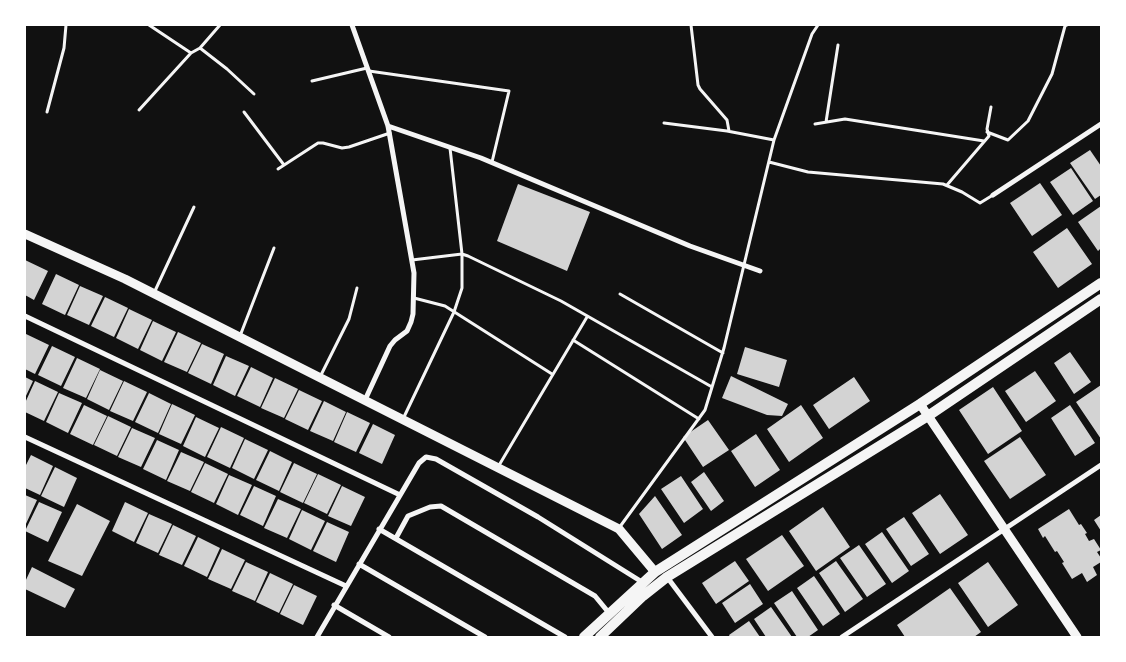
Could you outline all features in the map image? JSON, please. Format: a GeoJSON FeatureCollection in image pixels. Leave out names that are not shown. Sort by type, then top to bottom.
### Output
{"type":"FeatureCollection","features":[{"type":"Feature","properties":{"kind":"main road"},"geometry":{"type":"LineString","coordinates":[[584,637],[655,572],[920,404],[1101,283]]}},
{"type":"Feature","properties":{"kind":"main road"},"geometry":{"type":"LineString","coordinates":[[600,637],[643,596],[667,577],[928,416],[1101,299]]}},
{"type":"Feature","properties":{"kind":"street"},"geometry":{"type":"LineString","coordinates":[[352,25],[390,133],[414,273],[414,298],[411,322],[407,331],[390,346],[365,400]]}},
{"type":"Feature","properties":{"kind":"street"},"geometry":{"type":"LineString","coordinates":[[994,195],[1101,124]]}},
{"type":"Feature","properties":{"kind":"street"},"geometry":{"type":"LineString","coordinates":[[388,126],[492,163],[690,246],[760,271]]}},
{"type":"Feature","properties":{"kind":"street"},"geometry":{"type":"LineString","coordinates":[[25,234],[154,294],[619,529],[655,572]]}},
{"type":"Feature","properties":{"kind":"street"},"geometry":{"type":"LineString","coordinates":[[25,316],[400,495]]}},
{"type":"Feature","properties":{"kind":"street"},"geometry":{"type":"LineString","coordinates":[[920,404],[1077,637]]}},
{"type":"Feature","properties":{"kind":"street"},"geometry":{"type":"LineString","coordinates":[[25,437],[346,586]]}},
{"type":"Feature","properties":{"kind":"street"},"geometry":{"type":"LineString","coordinates":[[316,637],[422,459],[431,457],[538,517],[642,582]]}},
{"type":"Feature","properties":{"kind":"street"},"geometry":{"type":"LineString","coordinates":[[842,637],[1101,465]]}},
{"type":"Feature","properties":{"kind":"street"},"geometry":{"type":"LineString","coordinates":[[396,538],[408,516],[430,507],[441,506],[595,596],[609,613]]}},
{"type":"Feature","properties":{"kind":"street"},"geometry":{"type":"LineString","coordinates":[[379,529],[565,637]]}},
{"type":"Feature","properties":{"kind":"street"},"geometry":{"type":"LineString","coordinates":[[359,564],[485,637]]}},
{"type":"Feature","properties":{"kind":"street"},"geometry":{"type":"LineString","coordinates":[[667,577],[712,637]]}},
{"type":"Feature","properties":{"kind":"street"},"geometry":{"type":"LineString","coordinates":[[334,605],[389,637]]}},
{"type":"Feature","properties":{"kind":"lane"},"geometry":{"type":"LineString","coordinates":[[48,112],[64,48],[66,25]]}},
{"type":"Feature","properties":{"kind":"lane"},"geometry":{"type":"LineString","coordinates":[[149,25],[190,53]]}},
{"type":"Feature","properties":{"kind":"lane"},"geometry":{"type":"LineString","coordinates":[[139,110],[190,53],[200,48],[220,25]]}},
{"type":"Feature","properties":{"kind":"lane"},"geometry":{"type":"LineString","coordinates":[[691,25],[698,85],[727,120],[729,131]]}},
{"type":"Feature","properties":{"kind":"lane"},"geometry":{"type":"LineString","coordinates":[[619,529],[705,410],[723,353],[774,140],[812,34],[818,25]]}},
{"type":"Feature","properties":{"kind":"lane"},"geometry":{"type":"LineString","coordinates":[[987,132],[1008,140],[1028,121],[1052,74],[1064,26],[1066,25]]}},
{"type":"Feature","properties":{"kind":"lane"},"geometry":{"type":"LineString","coordinates":[[826,122],[838,45]]}},
{"type":"Feature","properties":{"kind":"lane"},"geometry":{"type":"LineString","coordinates":[[200,48],[227,68],[254,94]]}},
{"type":"Feature","properties":{"kind":"lane"},"geometry":{"type":"LineString","coordinates":[[312,81],[368,70],[509,91],[492,163]]}},
{"type":"Feature","properties":{"kind":"lane"},"geometry":{"type":"LineString","coordinates":[[947,185],[989,136],[987,132],[991,107]]}},
{"type":"Feature","properties":{"kind":"lane"},"geometry":{"type":"LineString","coordinates":[[244,112],[284,165]]}},
{"type":"Feature","properties":{"kind":"lane"},"geometry":{"type":"LineString","coordinates":[[815,124],[845,119],[984,141]]}},
{"type":"Feature","properties":{"kind":"lane"},"geometry":{"type":"LineString","coordinates":[[664,123],[729,131],[774,140]]}},
{"type":"Feature","properties":{"kind":"lane"},"geometry":{"type":"LineString","coordinates":[[278,169],[318,143],[342,148],[390,133]]}},
{"type":"Feature","properties":{"kind":"lane"},"geometry":{"type":"LineString","coordinates":[[403,420],[454,312],[462,288],[462,254],[450,148]]}},
{"type":"Feature","properties":{"kind":"lane"},"geometry":{"type":"LineString","coordinates":[[769,162],[808,172],[943,184],[962,192],[980,203],[994,195]]}},
{"type":"Feature","properties":{"kind":"lane"},"geometry":{"type":"LineString","coordinates":[[154,294],[194,207]]}},
{"type":"Feature","properties":{"kind":"lane"},"geometry":{"type":"LineString","coordinates":[[239,337],[274,248]]}},
{"type":"Feature","properties":{"kind":"lane"},"geometry":{"type":"LineString","coordinates":[[412,260],[462,254],[561,301],[712,388]]}},
{"type":"Feature","properties":{"kind":"lane"},"geometry":{"type":"LineString","coordinates":[[320,378],[349,319],[357,288]]}},
{"type":"Feature","properties":{"kind":"lane"},"geometry":{"type":"LineString","coordinates":[[620,294],[723,353]]}},
{"type":"Feature","properties":{"kind":"lane"},"geometry":{"type":"LineString","coordinates":[[414,298],[445,306],[552,374]]}},
{"type":"Feature","properties":{"kind":"lane"},"geometry":{"type":"LineString","coordinates":[[498,467],[587,317]]}},
{"type":"Feature","properties":{"kind":"lane"},"geometry":{"type":"LineString","coordinates":[[573,340],[699,419]]}},
{"type":"Feature","properties":{"kind":"building"},"geometry":{"type":"Polygon","coordinates":[[[1090,150],[1101,166],[1101,195],[1095,199],[1070,163],[1090,150]]]}},
{"type":"Feature","properties":{"kind":"building"},"geometry":{"type":"Polygon","coordinates":[[[1071,168],[1093,201],[1073,215],[1050,182],[1071,168]]]}},
{"type":"Feature","properties":{"kind":"building"},"geometry":{"type":"Polygon","coordinates":[[[1040,183],[1062,215],[1032,236],[1010,203],[1040,183]]]}},
{"type":"Feature","properties":{"kind":"building"},"geometry":{"type":"Polygon","coordinates":[[[518,184],[590,212],[567,271],[497,241],[518,184]]]}},
{"type":"Feature","properties":{"kind":"building"},"geometry":{"type":"Polygon","coordinates":[[[1101,206],[1101,248],[1098,251],[1078,222],[1101,206]]]}},
{"type":"Feature","properties":{"kind":"building"},"geometry":{"type":"Polygon","coordinates":[[[1067,228],[1092,264],[1058,288],[1033,252],[1067,228]]]}},
{"type":"Feature","properties":{"kind":"building"},"geometry":{"type":"Polygon","coordinates":[[[25,260],[48,271],[34,300],[25,295],[25,260]]]}},
{"type":"Feature","properties":{"kind":"building"},"geometry":{"type":"Polygon","coordinates":[[[56,274],[79,285],[65,315],[42,304],[56,274]]]}},
{"type":"Feature","properties":{"kind":"building"},"geometry":{"type":"Polygon","coordinates":[[[80,286],[103,296],[89,325],[67,315],[80,286]]]}},
{"type":"Feature","properties":{"kind":"building"},"geometry":{"type":"Polygon","coordinates":[[[105,297],[128,308],[114,337],[91,326],[105,297]]]}},
{"type":"Feature","properties":{"kind":"building"},"geometry":{"type":"Polygon","coordinates":[[[129,309],[152,320],[138,349],[116,338],[129,309]]]}},
{"type":"Feature","properties":{"kind":"building"},"geometry":{"type":"Polygon","coordinates":[[[153,321],[176,332],[162,361],[140,350],[153,321]]]}},
{"type":"Feature","properties":{"kind":"building"},"geometry":{"type":"Polygon","coordinates":[[[178,332],[201,343],[187,372],[164,362],[178,332]]]}},
{"type":"Feature","properties":{"kind":"building"},"geometry":{"type":"Polygon","coordinates":[[[26,334],[49,345],[35,374],[25,369],[26,334]]]}},
{"type":"Feature","properties":{"kind":"building"},"geometry":{"type":"Polygon","coordinates":[[[202,344],[224,354],[211,384],[188,373],[202,344]]]}},
{"type":"Feature","properties":{"kind":"building"},"geometry":{"type":"Polygon","coordinates":[[[52,346],[75,357],[61,386],[38,375],[52,346]]]}},
{"type":"Feature","properties":{"kind":"building"},"geometry":{"type":"Polygon","coordinates":[[[745,347],[787,360],[779,387],[737,374],[745,347]]]}},
{"type":"Feature","properties":{"kind":"building"},"geometry":{"type":"Polygon","coordinates":[[[1070,352],[1091,382],[1074,394],[1054,363],[1070,352]]]}},
{"type":"Feature","properties":{"kind":"building"},"geometry":{"type":"Polygon","coordinates":[[[226,356],[249,366],[235,396],[213,385],[226,356]]]}},
{"type":"Feature","properties":{"kind":"building"},"geometry":{"type":"Polygon","coordinates":[[[77,358],[100,369],[86,398],[63,388],[77,358]]]}},
{"type":"Feature","properties":{"kind":"building"},"geometry":{"type":"Polygon","coordinates":[[[251,367],[273,378],[260,407],[237,396],[251,367]]]}},
{"type":"Feature","properties":{"kind":"building"},"geometry":{"type":"Polygon","coordinates":[[[100,370],[123,381],[109,410],[87,399],[100,370]]]}},
{"type":"Feature","properties":{"kind":"building"},"geometry":{"type":"Polygon","coordinates":[[[1035,371],[1056,401],[1026,422],[1005,391],[1035,371]]]}},
{"type":"Feature","properties":{"kind":"building"},"geometry":{"type":"Polygon","coordinates":[[[731,376],[788,404],[782,416],[767,415],[722,398],[731,376]]]}},
{"type":"Feature","properties":{"kind":"building"},"geometry":{"type":"Polygon","coordinates":[[[25,377],[33,381],[25,398],[25,377]]]}},
{"type":"Feature","properties":{"kind":"building"},"geometry":{"type":"Polygon","coordinates":[[[854,377],[870,401],[829,429],[813,405],[854,377]]]}},
{"type":"Feature","properties":{"kind":"building"},"geometry":{"type":"Polygon","coordinates":[[[275,378],[298,389],[284,418],[261,408],[275,378]]]}},
{"type":"Feature","properties":{"kind":"building"},"geometry":{"type":"Polygon","coordinates":[[[35,381],[58,392],[44,421],[25,412],[25,403],[35,381]]]}},
{"type":"Feature","properties":{"kind":"building"},"geometry":{"type":"Polygon","coordinates":[[[124,381],[147,392],[133,421],[110,411],[124,381]]]}},
{"type":"Feature","properties":{"kind":"building"},"geometry":{"type":"Polygon","coordinates":[[[1101,385],[1101,439],[1076,402],[1101,385]]]}},
{"type":"Feature","properties":{"kind":"building"},"geometry":{"type":"Polygon","coordinates":[[[993,387],[1022,431],[988,454],[959,410],[993,387]]]}},
{"type":"Feature","properties":{"kind":"building"},"geometry":{"type":"Polygon","coordinates":[[[299,390],[322,401],[308,430],[285,419],[299,390]]]}},
{"type":"Feature","properties":{"kind":"building"},"geometry":{"type":"Polygon","coordinates":[[[59,393],[82,403],[68,433],[46,422],[59,393]]]}},
{"type":"Feature","properties":{"kind":"building"},"geometry":{"type":"Polygon","coordinates":[[[149,393],[171,404],[158,433],[135,422],[149,393]]]}},
{"type":"Feature","properties":{"kind":"building"},"geometry":{"type":"Polygon","coordinates":[[[324,401],[346,412],[333,441],[310,431],[324,401]]]}},
{"type":"Feature","properties":{"kind":"building"},"geometry":{"type":"Polygon","coordinates":[[[172,404],[195,415],[181,444],[159,434],[172,404]]]}},
{"type":"Feature","properties":{"kind":"building"},"geometry":{"type":"Polygon","coordinates":[[[84,405],[107,416],[93,445],[70,434],[84,405]]]}},
{"type":"Feature","properties":{"kind":"building"},"geometry":{"type":"Polygon","coordinates":[[[801,405],[823,438],[789,462],[767,429],[801,405]]]}},
{"type":"Feature","properties":{"kind":"building"},"geometry":{"type":"Polygon","coordinates":[[[1070,405],[1095,443],[1075,456],[1051,418],[1070,405]]]}},
{"type":"Feature","properties":{"kind":"building"},"geometry":{"type":"Polygon","coordinates":[[[347,412],[370,423],[356,452],[334,442],[347,412]]]}},
{"type":"Feature","properties":{"kind":"building"},"geometry":{"type":"Polygon","coordinates":[[[108,416],[131,427],[117,456],[94,445],[108,416]]]}},
{"type":"Feature","properties":{"kind":"building"},"geometry":{"type":"Polygon","coordinates":[[[196,417],[219,428],[205,457],[183,446],[196,417]]]}},
{"type":"Feature","properties":{"kind":"building"},"geometry":{"type":"Polygon","coordinates":[[[708,420],[729,450],[703,467],[683,437],[708,420]]]}},
{"type":"Feature","properties":{"kind":"building"},"geometry":{"type":"Polygon","coordinates":[[[373,424],[395,435],[382,464],[359,453],[373,424]]]}},
{"type":"Feature","properties":{"kind":"building"},"geometry":{"type":"Polygon","coordinates":[[[221,427],[244,438],[230,468],[207,457],[221,427]]]}},
{"type":"Feature","properties":{"kind":"building"},"geometry":{"type":"Polygon","coordinates":[[[132,428],[155,438],[141,467],[118,457],[132,428]]]}},
{"type":"Feature","properties":{"kind":"building"},"geometry":{"type":"Polygon","coordinates":[[[756,434],[780,470],[755,487],[731,451],[756,434]]]}},
{"type":"Feature","properties":{"kind":"building"},"geometry":{"type":"Polygon","coordinates":[[[1020,437],[1046,475],[1010,499],[984,461],[1020,437]]]}},
{"type":"Feature","properties":{"kind":"building"},"geometry":{"type":"Polygon","coordinates":[[[245,439],[268,450],[254,479],[232,468],[245,439]]]}},
{"type":"Feature","properties":{"kind":"building"},"geometry":{"type":"Polygon","coordinates":[[[157,440],[179,450],[166,480],[143,469],[157,440]]]}},
{"type":"Feature","properties":{"kind":"building"},"geometry":{"type":"Polygon","coordinates":[[[270,451],[292,462],[279,491],[256,480],[270,451]]]}},
{"type":"Feature","properties":{"kind":"building"},"geometry":{"type":"Polygon","coordinates":[[[181,452],[204,462],[190,491],[167,481],[181,452]]]}},
{"type":"Feature","properties":{"kind":"building"},"geometry":{"type":"Polygon","coordinates":[[[31,455],[53,466],[40,495],[25,488],[25,467],[31,455]]]}},
{"type":"Feature","properties":{"kind":"building"},"geometry":{"type":"Polygon","coordinates":[[[205,463],[228,474],[214,503],[191,492],[205,463]]]}},
{"type":"Feature","properties":{"kind":"building"},"geometry":{"type":"Polygon","coordinates":[[[294,463],[317,474],[303,503],[280,492],[294,463]]]}},
{"type":"Feature","properties":{"kind":"building"},"geometry":{"type":"Polygon","coordinates":[[[55,467],[77,478],[64,507],[41,496],[55,467]]]}},
{"type":"Feature","properties":{"kind":"building"},"geometry":{"type":"Polygon","coordinates":[[[704,472],[724,501],[711,511],[691,482],[704,472]]]}},
{"type":"Feature","properties":{"kind":"building"},"geometry":{"type":"Polygon","coordinates":[[[318,474],[341,485],[327,514],[304,503],[318,474]]]}},
{"type":"Feature","properties":{"kind":"building"},"geometry":{"type":"Polygon","coordinates":[[[229,475],[252,485],[238,515],[216,504],[229,475]]]}},
{"type":"Feature","properties":{"kind":"building"},"geometry":{"type":"Polygon","coordinates":[[[681,476],[703,509],[684,523],[661,489],[681,476]]]}},
{"type":"Feature","properties":{"kind":"building"},"geometry":{"type":"Polygon","coordinates":[[[254,486],[276,496],[263,526],[240,515],[254,486]]]}},
{"type":"Feature","properties":{"kind":"building"},"geometry":{"type":"Polygon","coordinates":[[[342,486],[365,497],[351,526],[328,516],[342,486]]]}},
{"type":"Feature","properties":{"kind":"building"},"geometry":{"type":"Polygon","coordinates":[[[940,494],[968,535],[940,554],[912,513],[940,494]]]}},
{"type":"Feature","properties":{"kind":"building"},"geometry":{"type":"Polygon","coordinates":[[[25,495],[37,500],[25,526],[25,495]]]}},
{"type":"Feature","properties":{"kind":"building"},"geometry":{"type":"Polygon","coordinates":[[[655,496],[682,535],[662,549],[639,514],[655,496]]]}},
{"type":"Feature","properties":{"kind":"building"},"geometry":{"type":"Polygon","coordinates":[[[278,499],[301,509],[287,538],[264,528],[278,499]]]}},
{"type":"Feature","properties":{"kind":"building"},"geometry":{"type":"Polygon","coordinates":[[[39,502],[62,512],[48,542],[25,531],[39,502]]]}},
{"type":"Feature","properties":{"kind":"building"},"geometry":{"type":"Polygon","coordinates":[[[125,502],[148,513],[134,542],[112,531],[125,502]]]}},
{"type":"Feature","properties":{"kind":"building"},"geometry":{"type":"Polygon","coordinates":[[[77,504],[110,521],[82,576],[48,561],[77,504]]]}},
{"type":"Feature","properties":{"kind":"building"},"geometry":{"type":"Polygon","coordinates":[[[823,507],[850,547],[816,571],[789,531],[823,507]]]}},
{"type":"Feature","properties":{"kind":"building"},"geometry":{"type":"Polygon","coordinates":[[[1069,509],[1079,525],[1081,524],[1087,533],[1085,534],[1089,541],[1094,539],[1101,550],[1097,552],[1101,562],[1093,567],[1097,575],[1087,582],[1082,573],[1072,579],[1057,551],[1055,552],[1038,529],[1069,509]]]}},
{"type":"Feature","properties":{"kind":"building"},"geometry":{"type":"Polygon","coordinates":[[[302,510],[325,521],[311,550],[289,539],[302,510]]]}},
{"type":"Feature","properties":{"kind":"building"},"geometry":{"type":"Polygon","coordinates":[[[149,514],[172,524],[158,553],[136,543],[149,514]]]}},
{"type":"Feature","properties":{"kind":"building"},"geometry":{"type":"Polygon","coordinates":[[[1101,515],[1101,531],[1094,520],[1101,515]]]}},
{"type":"Feature","properties":{"kind":"building"},"geometry":{"type":"Polygon","coordinates":[[[904,517],[929,554],[911,566],[886,529],[904,517]]]}},
{"type":"Feature","properties":{"kind":"building"},"geometry":{"type":"Polygon","coordinates":[[[327,522],[349,532],[336,562],[313,551],[327,522]]]}},
{"type":"Feature","properties":{"kind":"building"},"geometry":{"type":"Polygon","coordinates":[[[173,525],[196,536],[182,565],[159,555],[173,525]]]}},
{"type":"Feature","properties":{"kind":"building"},"geometry":{"type":"Polygon","coordinates":[[[882,532],[909,571],[892,583],[865,544],[882,532]]]}},
{"type":"Feature","properties":{"kind":"building"},"geometry":{"type":"Polygon","coordinates":[[[782,535],[804,566],[768,591],[746,559],[782,535]]]}},
{"type":"Feature","properties":{"kind":"building"},"geometry":{"type":"Polygon","coordinates":[[[198,537],[220,548],[207,577],[184,566],[198,537]]]}},
{"type":"Feature","properties":{"kind":"building"},"geometry":{"type":"Polygon","coordinates":[[[859,545],[886,584],[867,597],[840,558],[859,545]]]}},
{"type":"Feature","properties":{"kind":"building"},"geometry":{"type":"Polygon","coordinates":[[[222,549],[245,560],[231,589],[208,579],[222,549]]]}},
{"type":"Feature","properties":{"kind":"building"},"geometry":{"type":"Polygon","coordinates":[[[735,561],[749,581],[716,604],[702,583],[735,561]]]}},
{"type":"Feature","properties":{"kind":"building"},"geometry":{"type":"Polygon","coordinates":[[[836,561],[863,599],[845,612],[819,573],[836,561]]]}},
{"type":"Feature","properties":{"kind":"building"},"geometry":{"type":"Polygon","coordinates":[[[246,562],[268,572],[255,601],[232,591],[246,562]]]}},
{"type":"Feature","properties":{"kind":"building"},"geometry":{"type":"Polygon","coordinates":[[[988,562],[1018,605],[988,627],[958,583],[988,562]]]}},
{"type":"Feature","properties":{"kind":"building"},"geometry":{"type":"Polygon","coordinates":[[[32,567],[75,589],[65,608],[25,589],[25,582],[32,567]]]}},
{"type":"Feature","properties":{"kind":"building"},"geometry":{"type":"Polygon","coordinates":[[[270,573],[293,584],[279,613],[256,602],[270,573]]]}},
{"type":"Feature","properties":{"kind":"building"},"geometry":{"type":"Polygon","coordinates":[[[814,576],[840,614],[823,626],[797,588],[814,576]]]}},
{"type":"Feature","properties":{"kind":"building"},"geometry":{"type":"Polygon","coordinates":[[[750,584],[763,604],[735,623],[722,603],[750,584]]]}},
{"type":"Feature","properties":{"kind":"building"},"geometry":{"type":"Polygon","coordinates":[[[294,585],[317,596],[303,625],[280,614],[294,585]]]}},
{"type":"Feature","properties":{"kind":"building"},"geometry":{"type":"Polygon","coordinates":[[[950,588],[981,632],[974,637],[905,637],[897,625],[950,588]]]}},
{"type":"Feature","properties":{"kind":"building"},"geometry":{"type":"Polygon","coordinates":[[[792,591],[818,630],[808,637],[797,637],[774,603],[792,591]]]}},
{"type":"Feature","properties":{"kind":"building"},"geometry":{"type":"Polygon","coordinates":[[[771,607],[792,637],[766,637],[754,619],[771,607]]]}},
{"type":"Feature","properties":{"kind":"building"},"geometry":{"type":"Polygon","coordinates":[[[749,621],[760,637],[730,637],[729,635],[749,621]]]}}]}
